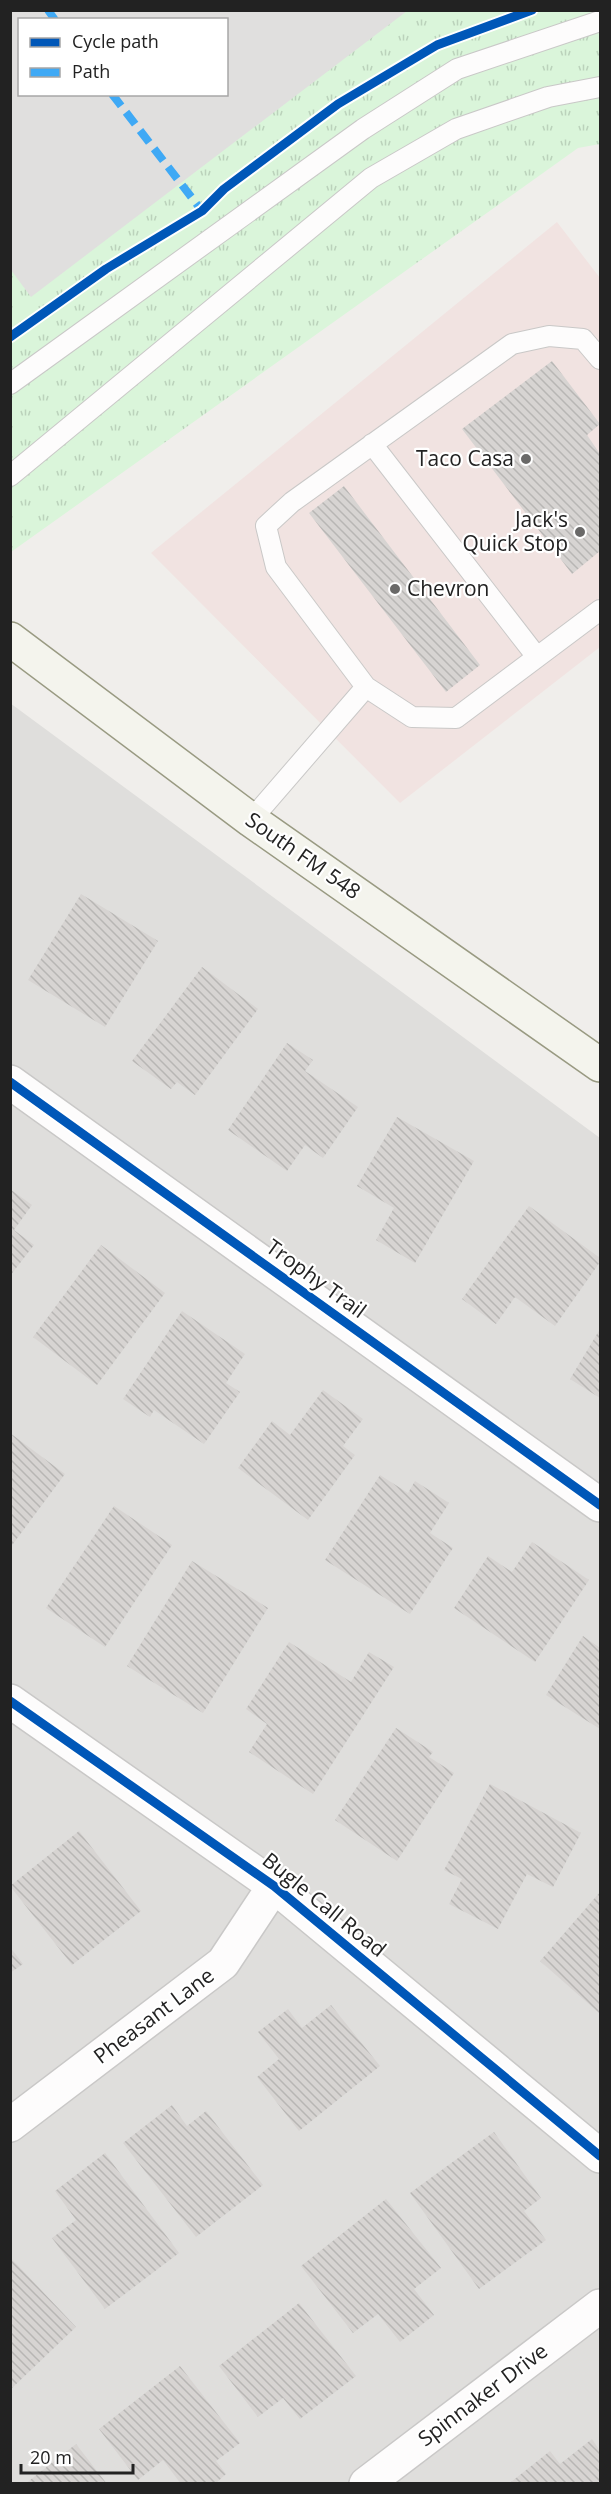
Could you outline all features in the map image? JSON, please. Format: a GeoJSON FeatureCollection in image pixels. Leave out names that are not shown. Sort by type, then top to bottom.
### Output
{"type":"FeatureCollection","features":[{"type":"Feature","properties":{"kind":"main road","name":"South FM 548"},"geometry":{"type":"LineString","coordinates":[[10,639],[251,820],[600,1065]]}},
{"type":"Feature","properties":{"kind":"street","name":"Trophy Trail"},"geometry":{"type":"LineString","coordinates":[[10,1082],[600,1504]]}},
{"type":"Feature","properties":{"kind":"street","name":"Bugle Call Road"},"geometry":{"type":"LineString","coordinates":[[10,1701],[274,1886],[600,2157]]}},
{"type":"Feature","properties":{"kind":"street","name":"Pheasant Lane"},"geometry":{"type":"LineString","coordinates":[[10,2125],[223,1963],[274,1886]]}},
{"type":"Feature","properties":{"kind":"street","name":"Spinnaker Drive"},"geometry":{"type":"LineString","coordinates":[[366,2484],[600,2306]]}},
{"type":"Feature","properties":{"kind":"lane"},"geometry":{"type":"LineString","coordinates":[[10,384],[363,129],[457,69],[600,21]]}},
{"type":"Feature","properties":{"kind":"lane"},"geometry":{"type":"LineString","coordinates":[[10,476],[371,178],[456,129],[548,97],[600,87]]}},
{"type":"Feature","properties":{"kind":"lane"},"geometry":{"type":"LineString","coordinates":[[600,359],[583,339],[549,336],[512,344],[292,502],[266,526],[276,567],[366,687],[412,717],[456,718],[600,610]]}},
{"type":"Feature","properties":{"kind":"lane"},"geometry":{"type":"LineString","coordinates":[[372,444],[537,657]]}},
{"type":"Feature","properties":{"kind":"lane"},"geometry":{"type":"LineString","coordinates":[[251,820],[366,687]]}},
{"type":"Feature","properties":{"kind":"shaded area"},"geometry":{"type":"Polygon","coordinates":[[[11,10],[407,10],[407,11],[31,297],[11,270],[11,10]]]}},
{"type":"Feature","properties":{"kind":"shaded area"},"geometry":{"type":"Polygon","coordinates":[[[557,222],[600,278],[600,647],[400,803],[151,553],[557,222]]]}},
{"type":"Feature","properties":{"kind":"shaded area"},"geometry":{"type":"Polygon","coordinates":[[[10,703],[600,1138],[600,2483],[11,2483],[10,703]]]}},
{"type":"Feature","properties":{"kind":"green space"},"geometry":{"type":"Polygon","coordinates":[[[11,11],[600,11],[600,144],[578,148],[11,552],[11,11]]]}},
{"type":"Feature","properties":{"kind":"building"},"geometry":{"type":"Polygon","coordinates":[[[552,361],[600,424],[587,435],[600,454],[600,551],[572,574],[462,429],[552,361]]]}},
{"type":"Feature","properties":{"kind":"building","name":"Chevron"},"geometry":{"type":"Polygon","coordinates":[[[344,486],[480,665],[446,692],[309,513],[344,486]]]}},
{"type":"Feature","properties":{"kind":"building"},"geometry":{"type":"Polygon","coordinates":[[[81,894],[158,941],[105,1027],[28,980],[81,894]]]}},
{"type":"Feature","properties":{"kind":"building"},"geometry":{"type":"Polygon","coordinates":[[[202,967],[258,1009],[195,1095],[177,1082],[171,1089],[132,1061],[202,967]]]}},
{"type":"Feature","properties":{"kind":"building"},"geometry":{"type":"Polygon","coordinates":[[[287,1043],[313,1060],[305,1071],[358,1107],[323,1158],[305,1145],[287,1171],[228,1130],[287,1043]]]}},
{"type":"Feature","properties":{"kind":"building"},"geometry":{"type":"Polygon","coordinates":[[[397,1117],[474,1161],[415,1263],[376,1240],[394,1208],[357,1186],[397,1117]]]}},
{"type":"Feature","properties":{"kind":"building"},"geometry":{"type":"Polygon","coordinates":[[[10,1189],[32,1205],[14,1230],[34,1245],[10,1276],[10,1189]]]}},
{"type":"Feature","properties":{"kind":"building"},"geometry":{"type":"Polygon","coordinates":[[[529,1206],[600,1258],[600,1262],[555,1326],[515,1297],[496,1324],[462,1299],[529,1206]]]}},
{"type":"Feature","properties":{"kind":"building"},"geometry":{"type":"Polygon","coordinates":[[[101,1245],[165,1293],[97,1385],[33,1337],[101,1245]]]}},
{"type":"Feature","properties":{"kind":"building"},"geometry":{"type":"Polygon","coordinates":[[[182,1311],[245,1354],[226,1383],[240,1392],[204,1444],[154,1410],[150,1417],[123,1399],[182,1311]]]}},
{"type":"Feature","properties":{"kind":"building"},"geometry":{"type":"Polygon","coordinates":[[[600,1329],[600,1398],[570,1379],[600,1329]]]}},
{"type":"Feature","properties":{"kind":"building"},"geometry":{"type":"Polygon","coordinates":[[[323,1390],[363,1419],[343,1446],[355,1455],[308,1520],[238,1468],[272,1421],[290,1435],[323,1390]]]}},
{"type":"Feature","properties":{"kind":"building"},"geometry":{"type":"Polygon","coordinates":[[[10,1433],[65,1474],[10,1548],[10,1433]]]}},
{"type":"Feature","properties":{"kind":"building"},"geometry":{"type":"Polygon","coordinates":[[[380,1475],[408,1493],[415,1481],[449,1503],[430,1533],[453,1548],[410,1614],[325,1560],[380,1475]]]}},
{"type":"Feature","properties":{"kind":"building"},"geometry":{"type":"Polygon","coordinates":[[[114,1506],[172,1545],[105,1647],[46,1608],[114,1506]]]}},
{"type":"Feature","properties":{"kind":"building"},"geometry":{"type":"Polygon","coordinates":[[[532,1542],[589,1580],[535,1662],[454,1608],[488,1556],[512,1572],[532,1542]]]}},
{"type":"Feature","properties":{"kind":"building"},"geometry":{"type":"Polygon","coordinates":[[[192,1561],[268,1608],[203,1713],[127,1666],[192,1561]]]}},
{"type":"Feature","properties":{"kind":"building"},"geometry":{"type":"Polygon","coordinates":[[[583,1636],[600,1648],[600,1729],[546,1695],[583,1636]]]}},
{"type":"Feature","properties":{"kind":"building"},"geometry":{"type":"Polygon","coordinates":[[[289,1642],[351,1682],[369,1652],[394,1667],[313,1794],[249,1752],[267,1724],[246,1709],[289,1642]]]}},
{"type":"Feature","properties":{"kind":"building"},"geometry":{"type":"Polygon","coordinates":[[[396,1728],[433,1752],[429,1757],[454,1773],[397,1861],[335,1820],[396,1728]]]}},
{"type":"Feature","properties":{"kind":"building"},"geometry":{"type":"Polygon","coordinates":[[[490,1784],[581,1833],[553,1887],[527,1874],[498,1929],[449,1904],[462,1879],[444,1870],[490,1784]]]}},
{"type":"Feature","properties":{"kind":"building"},"geometry":{"type":"Polygon","coordinates":[[[79,1831],[141,1911],[72,1965],[10,1886],[79,1831]]]}},
{"type":"Feature","properties":{"kind":"building"},"geometry":{"type":"Polygon","coordinates":[[[600,1892],[600,2010],[599,2013],[540,1961],[600,1892]]]}},
{"type":"Feature","properties":{"kind":"building"},"geometry":{"type":"Polygon","coordinates":[[[10,1947],[23,1964],[10,1973],[10,1947]]]}},
{"type":"Feature","properties":{"kind":"building"},"geometry":{"type":"Polygon","coordinates":[[[331,2005],[380,2066],[299,2131],[257,2077],[279,2059],[258,2032],[288,2009],[302,2028],[331,2005]]]}},
{"type":"Feature","properties":{"kind":"building"},"geometry":{"type":"Polygon","coordinates":[[[172,2105],[187,2126],[206,2111],[263,2185],[196,2237],[123,2143],[172,2105]]]}},
{"type":"Feature","properties":{"kind":"building"},"geometry":{"type":"Polygon","coordinates":[[[494,2132],[541,2198],[524,2211],[546,2240],[479,2289],[410,2193],[494,2132]]]}},
{"type":"Feature","properties":{"kind":"building"},"geometry":{"type":"Polygon","coordinates":[[[105,2153],[179,2253],[105,2309],[52,2238],[76,2220],[55,2191],[105,2153]]]}},
{"type":"Feature","properties":{"kind":"building"},"geometry":{"type":"Polygon","coordinates":[[[386,2199],[441,2268],[414,2289],[434,2315],[400,2342],[378,2314],[353,2333],[301,2266],[386,2199]]]}},
{"type":"Feature","properties":{"kind":"building"},"geometry":{"type":"Polygon","coordinates":[[[10,2257],[76,2327],[10,2390],[10,2257]]]}},
{"type":"Feature","properties":{"kind":"building"},"geometry":{"type":"Polygon","coordinates":[[[299,2303],[356,2376],[300,2419],[283,2398],[258,2417],[219,2366],[299,2303]]]}},
{"type":"Feature","properties":{"kind":"building"},"geometry":{"type":"Polygon","coordinates":[[[180,2366],[240,2443],[216,2461],[226,2474],[215,2484],[181,2484],[163,2460],[138,2480],[99,2429],[180,2366]]]}},
{"type":"Feature","properties":{"kind":"building"},"geometry":{"type":"Polygon","coordinates":[[[592,2439],[600,2451],[600,2484],[511,2482],[550,2451],[560,2464],[592,2439]]]}},
{"type":"Feature","properties":{"kind":"building"},"geometry":{"type":"Polygon","coordinates":[[[76,2444],[107,2484],[25,2484],[76,2444]]]}},
{"type":"Feature","properties":{"kind":"marked path"},"geometry":{"type":"LineString","coordinates":[[48,10],[54,18]]}},
{"type":"Feature","properties":{"kind":"marked path"},"geometry":{"type":"LineString","coordinates":[[114,96],[202,211]]}},
{"type":"Feature","properties":{"kind":"cycle path"},"geometry":{"type":"LineString","coordinates":[[10,337],[106,269],[202,211],[224,189],[338,104],[437,45],[532,10]]}},
{"type":"Feature","properties":{"kind":"cycle path"},"geometry":{"type":"LineString","coordinates":[[10,1082],[600,1505]]}},
{"type":"Feature","properties":{"kind":"cycle path"},"geometry":{"type":"LineString","coordinates":[[10,1701],[274,1886],[600,2156]]}},
{"type":"Feature","properties":{"kind":"place","name":"Taco Casa"},"geometry":{"type":"Point","coordinates":[526,459]}},
{"type":"Feature","properties":{"kind":"place","name":"Jack's Quick Stop"},"geometry":{"type":"Point","coordinates":[580,532]}},
{"type":"Feature","properties":{"kind":"place","name":"Chevron"},"geometry":{"type":"Point","coordinates":[395,589]}}]}
